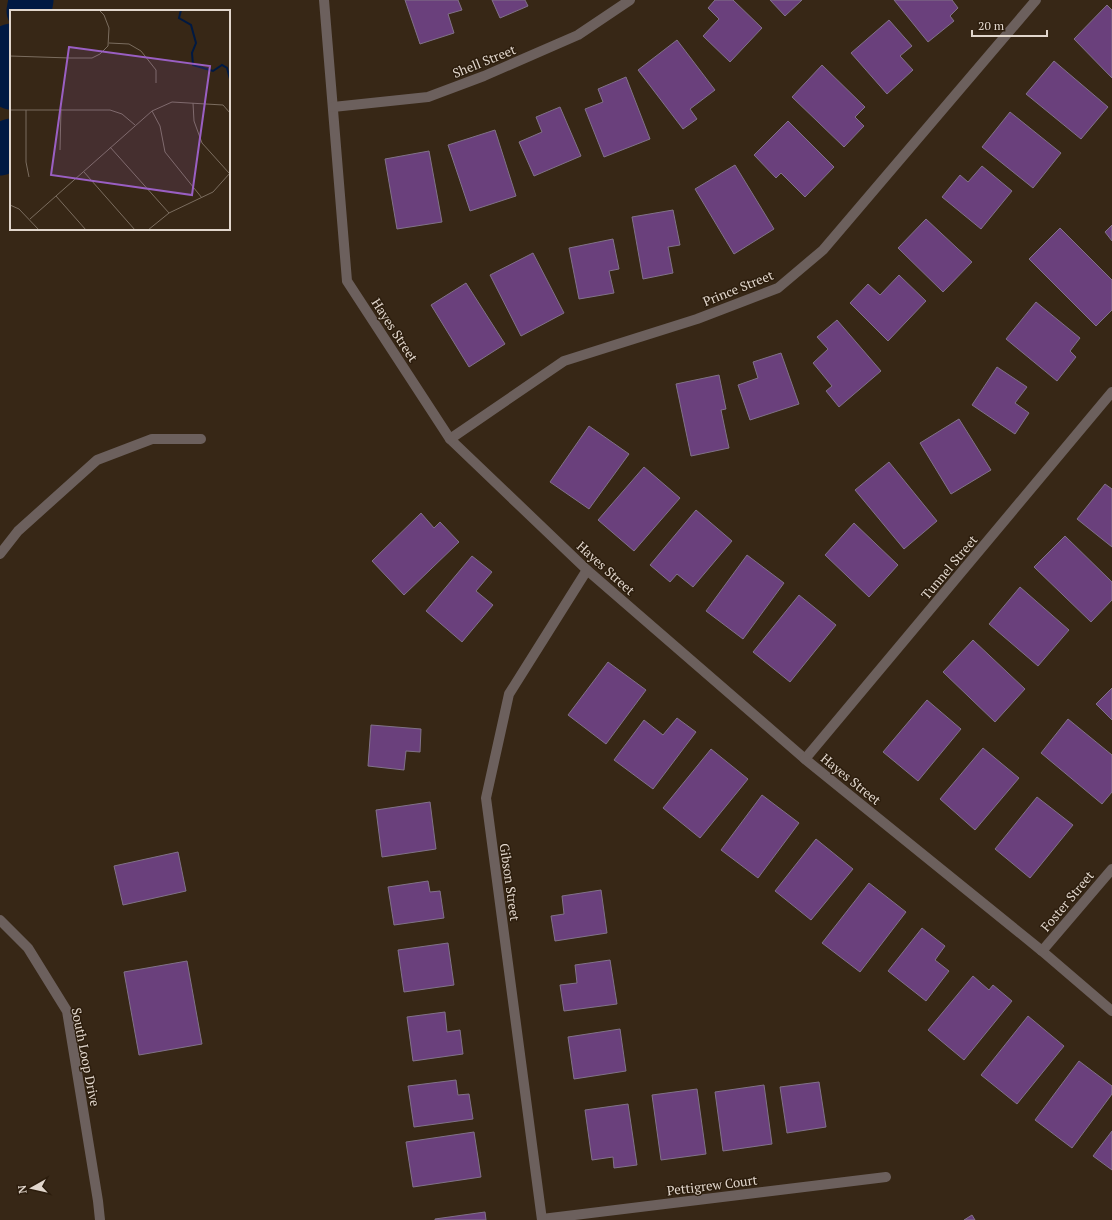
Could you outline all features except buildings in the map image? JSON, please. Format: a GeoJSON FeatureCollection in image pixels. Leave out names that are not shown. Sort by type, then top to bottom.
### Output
{"type":"FeatureCollection","features":[{"type":"Feature","properties":{"kind":"street","name":"Hayes Street"},"geometry":{"type":"LineString","coordinates":[[324,0],[347,281],[450,439],[587,570],[805,759],[1042,951],[1112,1011]]}},
{"type":"Feature","properties":{"kind":"street","name":"Shell Street"},"geometry":{"type":"LineString","coordinates":[[333,107],[428,97],[484,76],[578,35],[630,0]]}},
{"type":"Feature","properties":{"kind":"street","name":"Prince Street"},"geometry":{"type":"LineString","coordinates":[[450,439],[564,362],[697,319],[778,288],[823,250],[1036,0]]}},
{"type":"Feature","properties":{"kind":"street","name":"Tunnel Street"},"geometry":{"type":"LineString","coordinates":[[805,759],[1112,392]]}},
{"type":"Feature","properties":{"kind":"street"},"geometry":{"type":"LineString","coordinates":[[0,554],[18,531],[97,460],[152,439],[201,439]]}},
{"type":"Feature","properties":{"kind":"street","name":"Gibson Street"},"geometry":{"type":"LineString","coordinates":[[542,1220],[486,798],[509,694],[587,570]]}},
{"type":"Feature","properties":{"kind":"street","name":"Foster Street"},"geometry":{"type":"LineString","coordinates":[[1042,951],[1112,868]]}},
{"type":"Feature","properties":{"kind":"street","name":"South Loop Drive"},"geometry":{"type":"LineString","coordinates":[[0,920],[28,948],[67,1011],[100,1220]]}},
{"type":"Feature","properties":{"kind":"street","name":"Pettigrew Court"},"geometry":{"type":"LineString","coordinates":[[542,1220],[886,1177]]}},
{"type":"Feature","properties":{"kind":"waterway"},"geometry":{"type":"LineString","coordinates":[[29,10],[31,0]]}},
{"type":"Feature","properties":{"kind":"waterway"},"geometry":{"type":"LineString","coordinates":[[10,47],[4,55],[10,82]]}},
{"type":"Feature","properties":{"kind":"waterway"},"geometry":{"type":"LineString","coordinates":[[0,153],[5,150],[10,142]]}}]}
